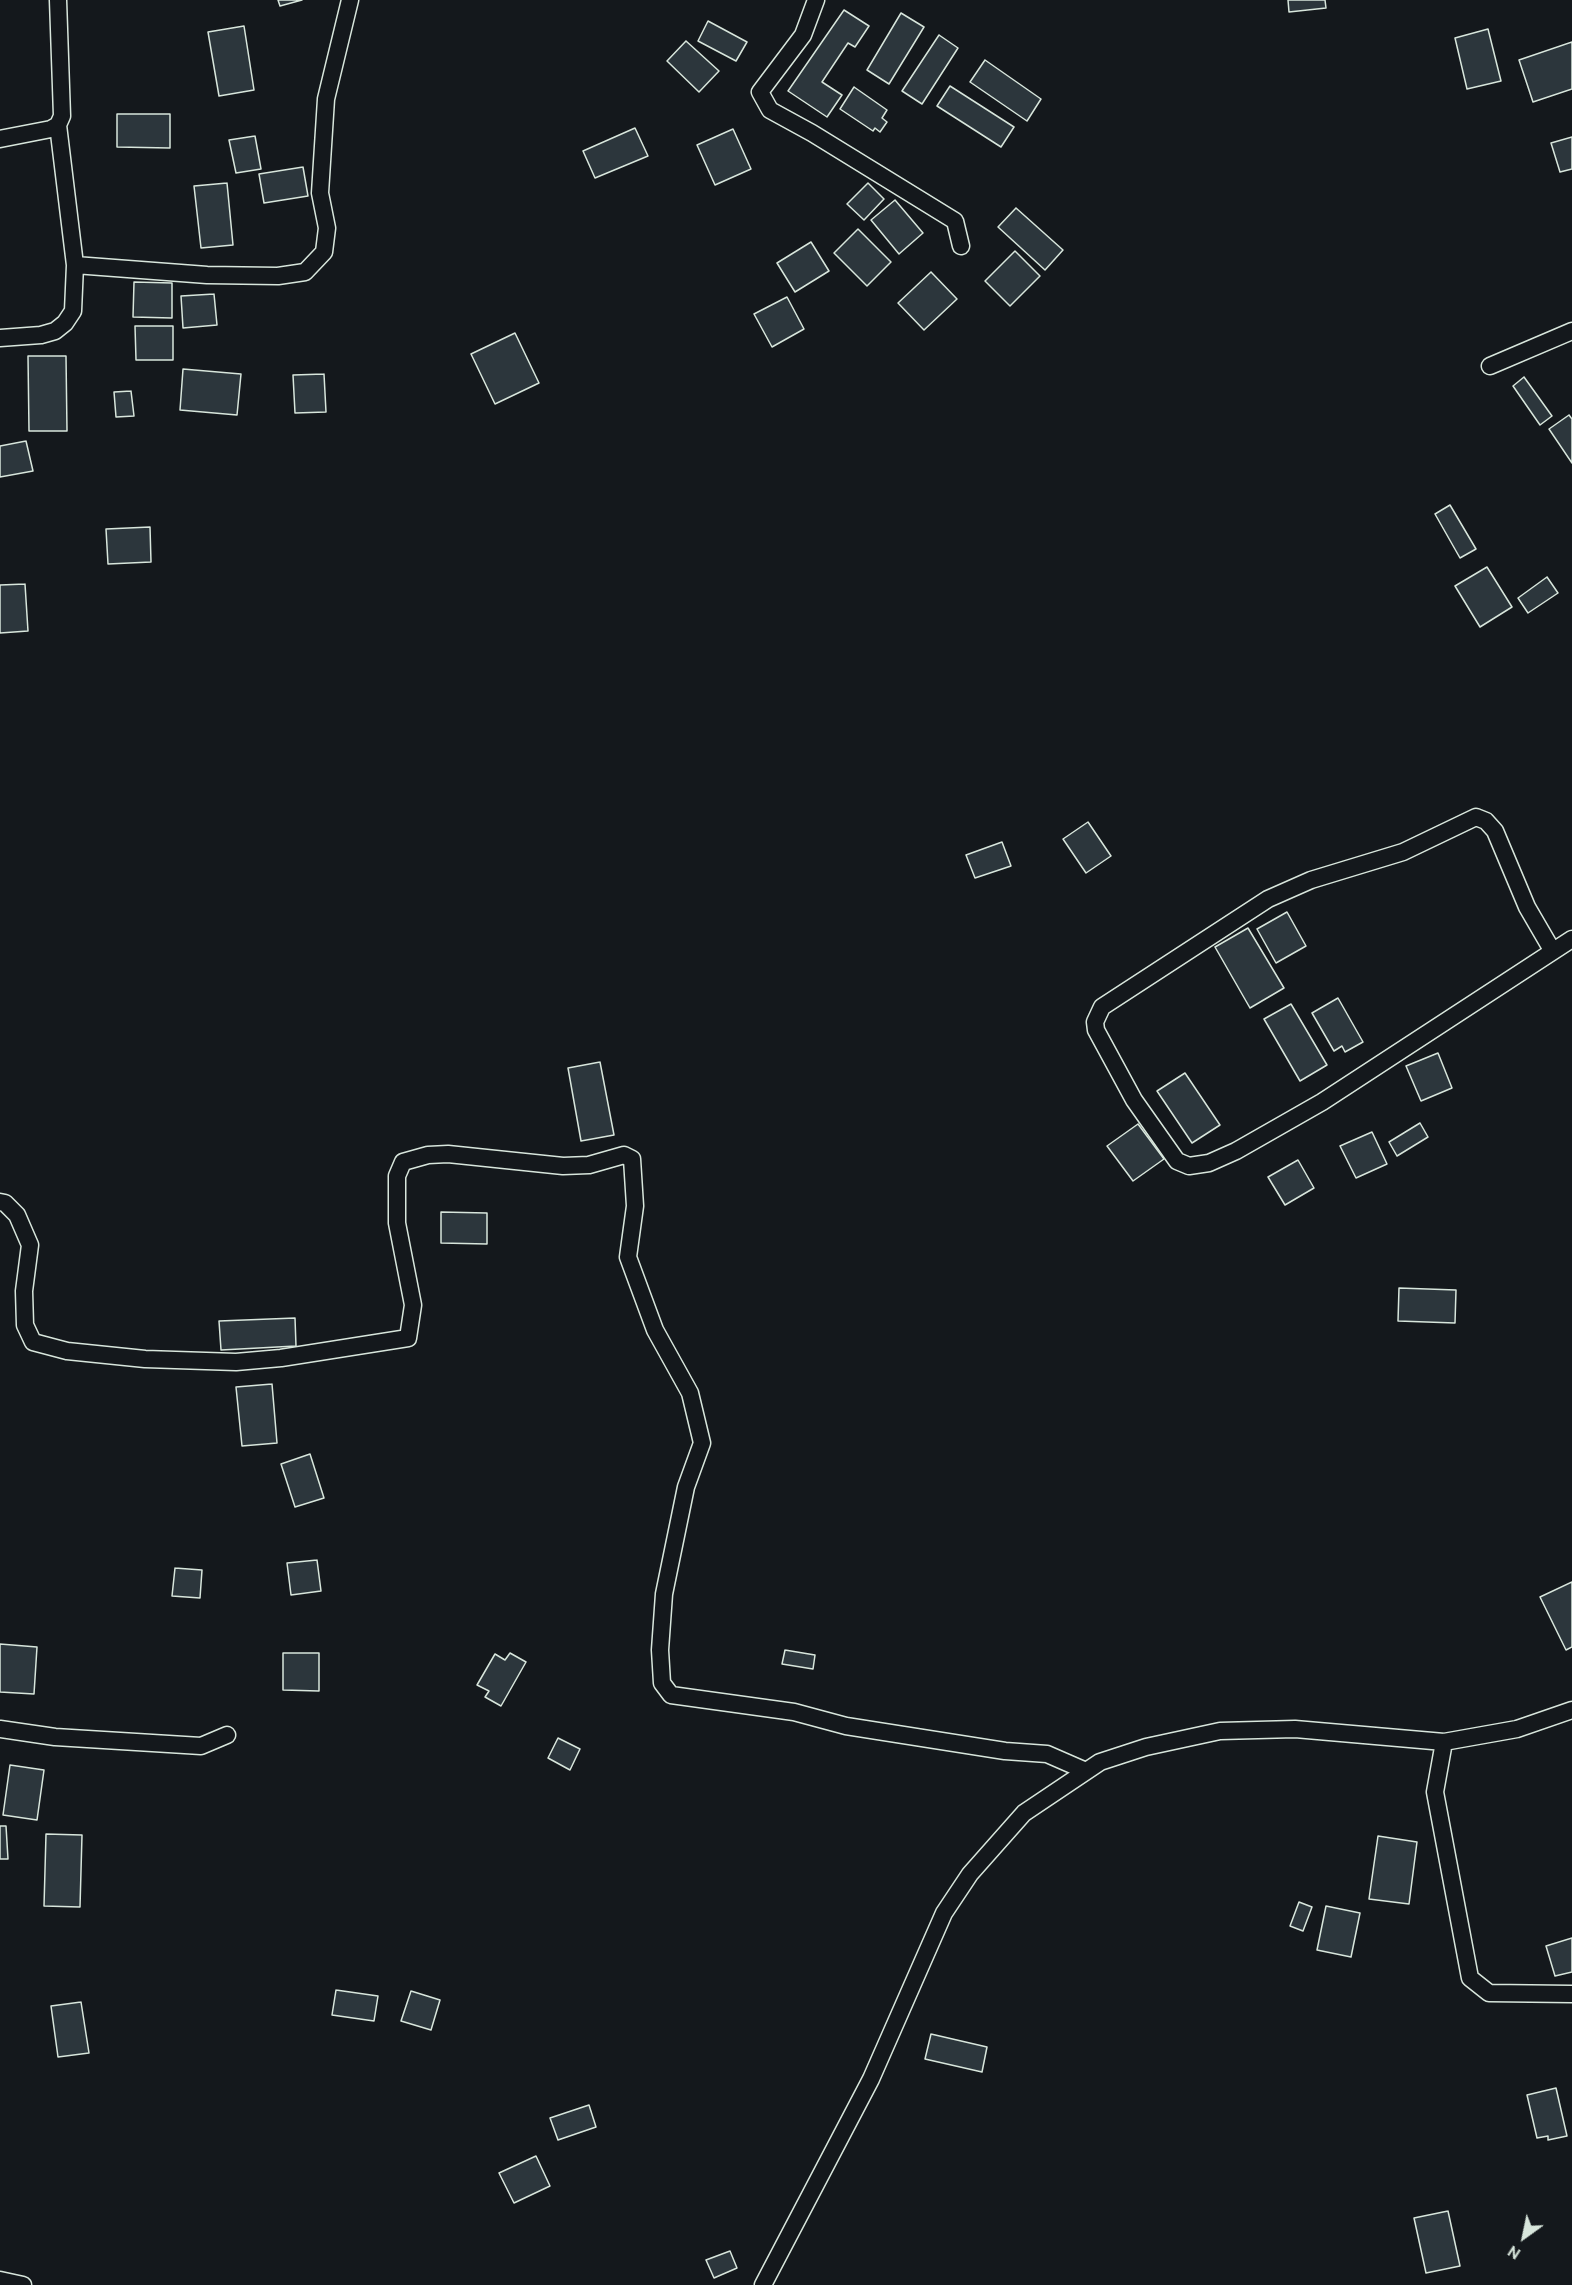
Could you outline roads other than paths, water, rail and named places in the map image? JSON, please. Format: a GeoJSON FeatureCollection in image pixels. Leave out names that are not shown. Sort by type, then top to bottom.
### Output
{"type":"FeatureCollection","features":[{"type":"Feature","properties":{"kind":"street"},"geometry":{"type":"LineString","coordinates":[[0,139],[51,129],[58,124],[62,116],[58,0]]}},
{"type":"Feature","properties":{"kind":"street"},"geometry":{"type":"LineString","coordinates":[[75,265],[207,275],[278,276],[305,272],[324,252],[327,228],[320,193],[326,99],[350,0]]}},
{"type":"Feature","properties":{"kind":"street"},"geometry":{"type":"LineString","coordinates":[[816,0],[803,34],[760,92],[770,110],[812,133],[955,221],[961,246]]}},
{"type":"Feature","properties":{"kind":"street"},"geometry":{"type":"LineString","coordinates":[[0,338],[41,335],[55,331],[65,324],[73,311],[75,265],[58,124]]}},
{"type":"Feature","properties":{"kind":"street"},"geometry":{"type":"LineString","coordinates":[[1490,366],[1572,332]]}},
{"type":"Feature","properties":{"kind":"street"},"geometry":{"type":"LineString","coordinates":[[1552,950],[1527,907],[1495,831],[1486,821],[1476,817],[1403,852],[1311,879],[1268,899],[1102,1007],[1095,1022],[1096,1030],[1134,1100],[1177,1161],[1189,1166],[1209,1163],[1236,1151],[1322,1102],[1572,939]]}},
{"type":"Feature","properties":{"kind":"street"},"geometry":{"type":"LineString","coordinates":[[0,1202],[5,1203],[17,1215],[30,1245],[24,1291],[25,1325],[33,1342],[68,1351],[145,1359],[236,1362],[281,1358],[408,1338],[412,1305],[397,1223],[397,1176],[403,1162],[428,1155],[448,1154],[562,1166],[589,1165],[624,1155],[633,1159],[635,1206],[628,1257],[655,1330],[690,1393],[702,1443],[686,1487],[664,1594],[660,1650],[662,1683],[671,1695],[794,1712],[846,1726],[1005,1751],[1047,1754],[1086,1772]]}},
{"type":"Feature","properties":{"kind":"street"},"geometry":{"type":"LineString","coordinates":[[763,2285],[871,2079],[944,1913],[970,1874],[1024,1813],[1100,1762],[1146,1747],[1220,1731],[1295,1729],[1444,1742],[1517,1730],[1572,1710]]}},
{"type":"Feature","properties":{"kind":"street"},"geometry":{"type":"LineString","coordinates":[[0,1729],[55,1737],[201,1746],[227,1735]]}},
{"type":"Feature","properties":{"kind":"street"},"geometry":{"type":"LineString","coordinates":[[1444,1742],[1435,1792],[1470,1978],[1489,1993],[1572,1994]]}},
{"type":"Feature","properties":{"kind":"street"},"geometry":{"type":"LineString","coordinates":[[0,2280],[23,2285]]}}]}
